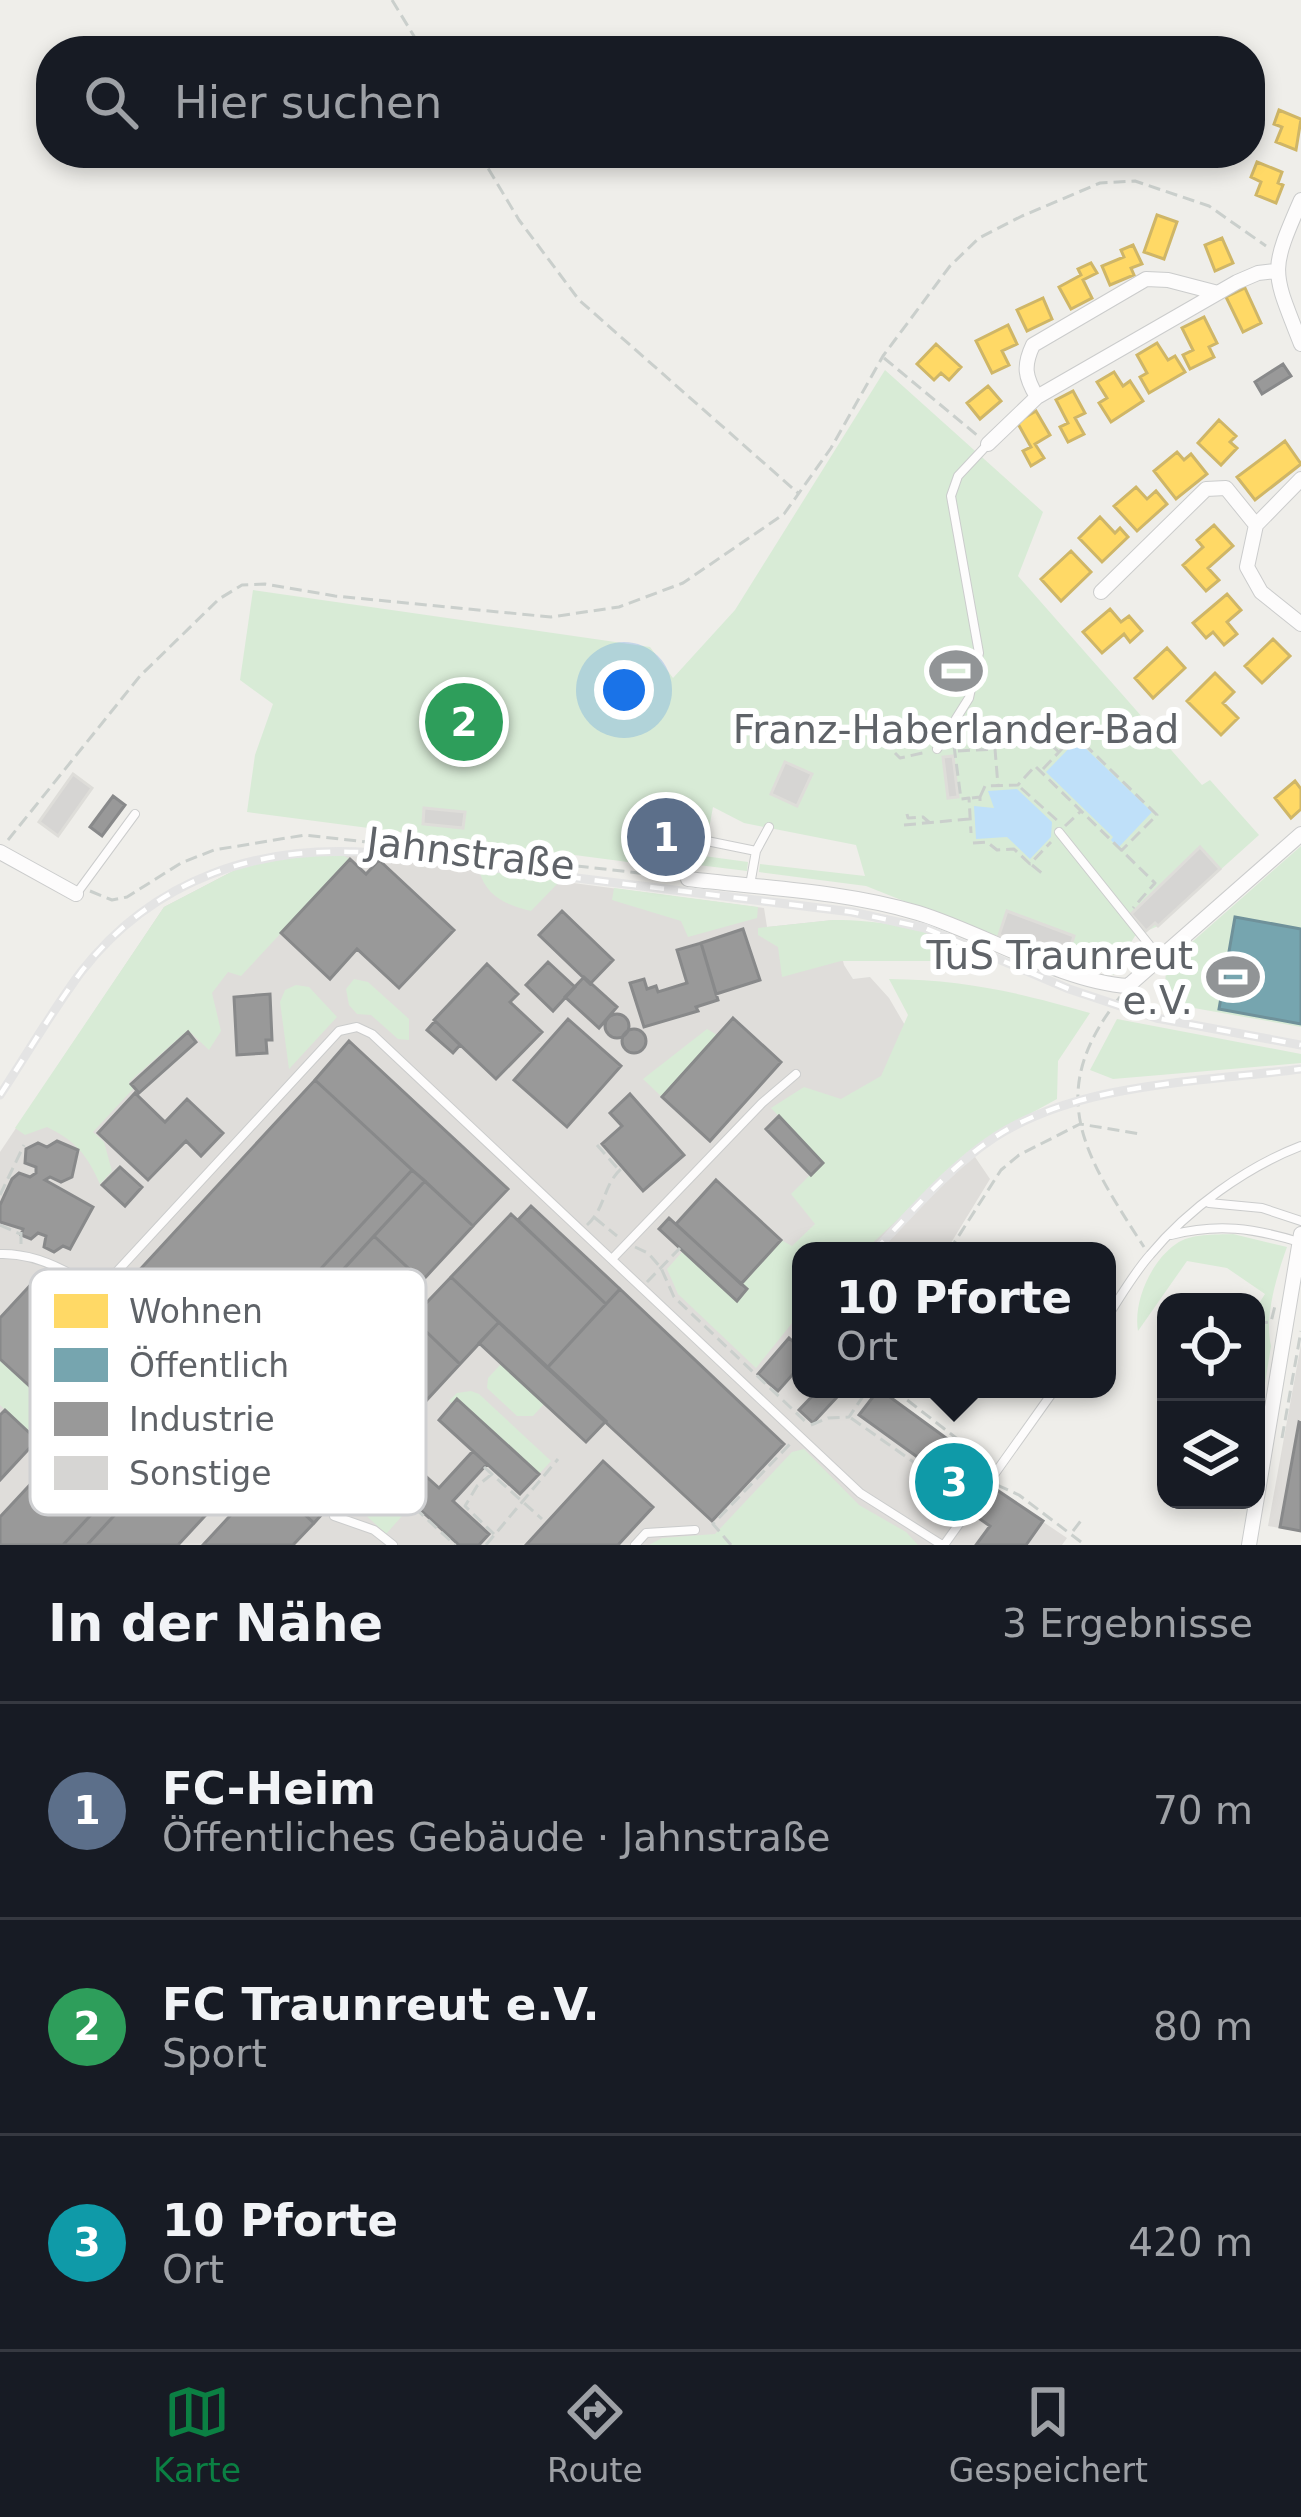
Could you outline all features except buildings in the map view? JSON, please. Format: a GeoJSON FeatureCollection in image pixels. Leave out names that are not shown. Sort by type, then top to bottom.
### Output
{"type":"FeatureCollection","features":[{"type":"Feature","properties":{"kind":"street"},"geometry":{"type":"LineString","coordinates":[[1301,200],[1278,253],[1275,272],[1301,344]]}},
{"type":"Feature","properties":{"kind":"street"},"geometry":{"type":"LineString","coordinates":[[988,444],[1036,397],[1218,292],[1258,273],[1275,272]]}},
{"type":"Feature","properties":{"kind":"street"},"geometry":{"type":"LineString","coordinates":[[1036,397],[1025,362],[1033,345],[1146,279],[1218,292]]}},
{"type":"Feature","properties":{"kind":"street"},"geometry":{"type":"LineString","coordinates":[[1301,478],[1256,524],[1248,551],[1252,580],[1301,625]]}},
{"type":"Feature","properties":{"kind":"street"},"geometry":{"type":"LineString","coordinates":[[1101,592],[1206,489],[1226,488],[1256,524]]}},
{"type":"Feature","properties":{"kind":"street"},"geometry":{"type":"LineString","coordinates":[[688,879],[865,901],[917,913],[1090,980],[1128,986],[1301,834]]}},
{"type":"Feature","properties":{"kind":"street"},"geometry":{"type":"LineString","coordinates":[[4,846],[81,892]]}},
{"type":"Feature","properties":{"kind":"street"},"geometry":{"type":"LineString","coordinates":[[1249,1545],[1300,1238]]}},
{"type":"Feature","properties":{"kind":"lane"},"geometry":{"type":"LineString","coordinates":[[937,749],[969,698],[978,670],[977,638],[951,496],[958,476],[988,444]]}},
{"type":"Feature","properties":{"kind":"lane"},"geometry":{"type":"LineString","coordinates":[[81,892],[136,814]]}},
{"type":"Feature","properties":{"kind":"lane"},"geometry":{"type":"LineString","coordinates":[[750,886],[756,851],[769,826]]}},
{"type":"Feature","properties":{"kind":"lane"},"geometry":{"type":"LineString","coordinates":[[1062,830],[1160,958]]}},
{"type":"Feature","properties":{"kind":"lane"},"geometry":{"type":"LineString","coordinates":[[702,840],[756,851]]}},
{"type":"Feature","properties":{"kind":"lane"},"geometry":{"type":"LineString","coordinates":[[119,1269],[339,1031],[357,1027],[372,1034],[860,1493],[943,1545],[1049,1398]]}},
{"type":"Feature","properties":{"kind":"lane"},"geometry":{"type":"LineString","coordinates":[[611,1259],[796,1074]]}},
{"type":"Feature","properties":{"kind":"lane"},"geometry":{"type":"LineString","coordinates":[[1116,1304],[1150,1254],[1206,1203],[1245,1174],[1301,1146]]}},
{"type":"Feature","properties":{"kind":"lane"},"geometry":{"type":"LineString","coordinates":[[1206,1203],[1262,1208],[1301,1220]]}},
{"type":"Feature","properties":{"kind":"lane"},"geometry":{"type":"LineString","coordinates":[[1169,1236],[1203,1227],[1235,1226],[1300,1238]]}},
{"type":"Feature","properties":{"kind":"lane"},"geometry":{"type":"LineString","coordinates":[[0,1255],[21,1253],[61,1269]]}},
{"type":"Feature","properties":{"kind":"lane"},"geometry":{"type":"LineString","coordinates":[[343,1515],[393,1545]]}},
{"type":"Feature","properties":{"kind":"lane"},"geometry":{"type":"LineString","coordinates":[[635,1545],[646,1533],[695,1530]]}},
{"type":"Feature","properties":{"kind":"path"},"geometry":{"type":"LineString","coordinates":[[392,0],[414,36]]}},
{"type":"Feature","properties":{"kind":"path"},"geometry":{"type":"LineString","coordinates":[[488,168],[519,220],[579,300],[799,494]]}},
{"type":"Feature","properties":{"kind":"path"},"geometry":{"type":"LineString","coordinates":[[4,846],[140,676],[219,599],[242,585],[266,584],[513,615],[588,613],[683,583],[774,523],[831,448],[883,356],[968,246],[1022,216],[1100,183],[1135,181],[1192,198],[1278,253]]}},
{"type":"Feature","properties":{"kind":"path"},"geometry":{"type":"LineString","coordinates":[[883,356],[988,444]]}},
{"type":"Feature","properties":{"kind":"path"},"geometry":{"type":"LineString","coordinates":[[1041,771],[1076,735],[1157,815],[1120,852]]}},
{"type":"Feature","properties":{"kind":"path"},"geometry":{"type":"LineString","coordinates":[[1050,744],[1058,752]]}},
{"type":"Feature","properties":{"kind":"path"},"geometry":{"type":"LineString","coordinates":[[895,753],[901,758],[956,746],[961,799],[980,797]]}},
{"type":"Feature","properties":{"kind":"path"},"geometry":{"type":"LineString","coordinates":[[956,751],[995,748],[998,786]]}},
{"type":"Feature","properties":{"kind":"path"},"geometry":{"type":"LineString","coordinates":[[980,806],[985,786],[1018,785],[1036,766],[1155,883],[1138,898],[1129,919]]}},
{"type":"Feature","properties":{"kind":"path"},"geometry":{"type":"LineString","coordinates":[[1018,785],[1062,830]]}},
{"type":"Feature","properties":{"kind":"path"},"geometry":{"type":"LineString","coordinates":[[969,798],[971,833]]}},
{"type":"Feature","properties":{"kind":"path"},"geometry":{"type":"LineString","coordinates":[[961,810],[970,809]]}},
{"type":"Feature","properties":{"kind":"path"},"geometry":{"type":"LineString","coordinates":[[1030,864],[1081,810]]}},
{"type":"Feature","properties":{"kind":"path"},"geometry":{"type":"LineString","coordinates":[[908,814],[908,818],[923,817],[931,823]]}},
{"type":"Feature","properties":{"kind":"path"},"geometry":{"type":"LineString","coordinates":[[904,825],[970,819]]}},
{"type":"Feature","properties":{"kind":"path","name":"Jahnstraße"},"geometry":{"type":"LineString","coordinates":[[81,892],[112,900],[127,897],[181,862],[214,850],[305,835],[688,879]]}},
{"type":"Feature","properties":{"kind":"path"},"geometry":{"type":"LineString","coordinates":[[973,843],[1014,849],[1044,875]]}},
{"type":"Feature","properties":{"kind":"path"},"geometry":{"type":"LineString","coordinates":[[1128,986],[1094,1032],[1080,1064],[1075,1099],[1080,1124],[1121,1208],[1150,1254]]}},
{"type":"Feature","properties":{"kind":"path"},"geometry":{"type":"LineString","coordinates":[[956,1242],[1001,1170],[1019,1155],[1080,1124],[1140,1134]]}},
{"type":"Feature","properties":{"kind":"path"},"geometry":{"type":"LineString","coordinates":[[0,1195],[24,1145]]}},
{"type":"Feature","properties":{"kind":"path"},"geometry":{"type":"LineString","coordinates":[[580,1230],[595,1218],[609,1183],[621,1169],[597,1145]]}},
{"type":"Feature","properties":{"kind":"path"},"geometry":{"type":"LineString","coordinates":[[595,1218],[648,1253],[674,1297],[809,1425]]}},
{"type":"Feature","properties":{"kind":"path"},"geometry":{"type":"LineString","coordinates":[[0,1225],[21,1231],[21,1253]]}},
{"type":"Feature","properties":{"kind":"path"},"geometry":{"type":"LineString","coordinates":[[642,1287],[680,1248]]}},
{"type":"Feature","properties":{"kind":"path"},"geometry":{"type":"LineString","coordinates":[[1265,1322],[1271,1322],[1273,1306],[1288,1307]]}},
{"type":"Feature","properties":{"kind":"path"},"geometry":{"type":"LineString","coordinates":[[849,1417],[862,1398]]}},
{"type":"Feature","properties":{"kind":"path"},"geometry":{"type":"LineString","coordinates":[[731,1545],[713,1524],[799,1434],[828,1418],[849,1417],[932,1475],[935,1488],[962,1507]]}},
{"type":"Feature","properties":{"kind":"path"},"geometry":{"type":"LineString","coordinates":[[486,1545],[558,1459]]}},
{"type":"Feature","properties":{"kind":"path"},"geometry":{"type":"LineString","coordinates":[[484,1467],[542,1519]]}},
{"type":"Feature","properties":{"kind":"path"},"geometry":{"type":"LineString","coordinates":[[491,1474],[465,1506],[495,1535]]}},
{"type":"Feature","properties":{"kind":"path"},"geometry":{"type":"LineString","coordinates":[[422,1515],[454,1545]]}},
{"type":"Feature","properties":{"kind":"path"},"geometry":{"type":"LineString","coordinates":[[1071,1534],[1083,1518]]}},
{"type":"Feature","properties":{"kind":"shaded area"},"geometry":{"type":"Polygon","coordinates":[[[336,852],[764,908],[767,927],[833,920],[844,965],[853,979],[870,977],[889,998],[990,1179],[952,1242],[792,1242],[792,1398],[890,1398],[964,1451],[956,1463],[1067,1538],[1062,1545],[0,1545],[0,1152],[164,907],[235,870],[280,854],[336,852]]]}},
{"type":"Feature","properties":{"kind":"shaded area"},"geometry":{"type":"Polygon","coordinates":[[[1301,1344],[1301,1532],[1268,1526],[1301,1344]]]}},
{"type":"Feature","properties":{"kind":"green space"},"geometry":{"type":"Polygon","coordinates":[[[885,370],[1043,512],[1018,576],[1202,785],[1210,780],[1259,835],[1158,926],[1135,936],[1125,963],[1113,975],[866,886],[759,872],[760,864],[865,876],[856,845],[744,823],[713,807],[704,856],[748,862],[747,871],[690,864],[688,870],[247,812],[255,755],[273,704],[240,680],[253,590],[650,647],[673,678],[735,610],[885,370]]]}},
{"type":"Feature","properties":{"kind":"green space","name":"TuS Traunreut e.V."},"geometry":{"type":"Polygon","coordinates":[[[1301,846],[1301,1027],[1177,1005],[1164,991],[1167,964],[1301,846]]]}},
{"type":"Feature","properties":{"kind":"green space"},"geometry":{"type":"Polygon","coordinates":[[[336,852],[350,859],[241,976],[228,972],[212,993],[221,1031],[209,1050],[188,1030],[129,1082],[133,1089],[93,1132],[104,1142],[112,1171],[100,1184],[85,1157],[66,1138],[47,1127],[25,1135],[15,1128],[164,907],[235,870],[280,854],[336,852]]]}},
{"type":"Feature","properties":{"kind":"green space"},"geometry":{"type":"Polygon","coordinates":[[[479,870],[560,881],[531,911],[499,898],[479,870]]]}},
{"type":"Feature","properties":{"kind":"green space"},"geometry":{"type":"Polygon","coordinates":[[[614,888],[758,907],[757,918],[688,937],[681,921],[612,900],[614,888]]]}},
{"type":"Feature","properties":{"kind":"green space"},"geometry":{"type":"Polygon","coordinates":[[[833,920],[899,926],[961,945],[955,961],[841,961],[782,977],[778,947],[758,935],[758,928],[833,920]]]}},
{"type":"Feature","properties":{"kind":"green space"},"geometry":{"type":"Polygon","coordinates":[[[354,979],[368,982],[409,1019],[409,1040],[398,1039],[371,1015],[357,1014],[349,1005],[346,989],[354,979]]]}},
{"type":"Feature","properties":{"kind":"green space"},"geometry":{"type":"Polygon","coordinates":[[[889,979],[991,988],[1090,1013],[1058,1061],[1057,1099],[971,1151],[874,1242],[796,1242],[815,1224],[791,1194],[823,1162],[771,1108],[804,1087],[841,1099],[881,1076],[908,1015],[889,979]]]}},
{"type":"Feature","properties":{"kind":"green space"},"geometry":{"type":"Polygon","coordinates":[[[309,987],[337,1017],[289,1069],[280,1002],[285,990],[309,987]]]}},
{"type":"Feature","properties":{"kind":"green space"},"geometry":{"type":"Polygon","coordinates":[[[1117,1019],[1301,1054],[1301,1063],[1113,1079],[1090,1070],[1117,1019]]]}},
{"type":"Feature","properties":{"kind":"green space"},"geometry":{"type":"Polygon","coordinates":[[[707,1029],[717,1035],[662,1097],[643,1079],[707,1029]]]}},
{"type":"Feature","properties":{"kind":"green space"},"geometry":{"type":"Polygon","coordinates":[[[1233,1234],[1287,1247],[1270,1309],[1265,1384],[1265,1293],[1227,1268],[1187,1261],[1165,1293],[1157,1293],[1157,1304],[1138,1331],[1141,1295],[1152,1271],[1176,1244],[1203,1235],[1233,1234]]]}},
{"type":"Feature","properties":{"kind":"green space"},"geometry":{"type":"Polygon","coordinates":[[[781,1240],[792,1246],[792,1323],[756,1368],[678,1294],[667,1269],[683,1251],[737,1300],[741,1284],[781,1240]]]}},
{"type":"Feature","properties":{"kind":"green space"},"geometry":{"type":"Polygon","coordinates":[[[0,1359],[30,1387],[30,1434],[0,1405],[0,1359]]]}},
{"type":"Feature","properties":{"kind":"green space"},"geometry":{"type":"Polygon","coordinates":[[[501,1364],[544,1404],[533,1416],[517,1416],[487,1388],[488,1378],[501,1364]]]}},
{"type":"Feature","properties":{"kind":"green space"},"geometry":{"type":"Polygon","coordinates":[[[471,1391],[551,1461],[539,1474],[458,1400],[449,1401],[457,1393],[471,1391]]]}},
{"type":"Feature","properties":{"kind":"green space"},"geometry":{"type":"Polygon","coordinates":[[[804,1449],[859,1505],[906,1532],[918,1545],[649,1545],[662,1538],[715,1534],[792,1452],[804,1449]]]}},
{"type":"Feature","properties":{"kind":"green space"},"geometry":{"type":"Polygon","coordinates":[[[366,1515],[403,1515],[386,1534],[366,1515]]]}},
{"type":"Feature","properties":{"kind":"water"},"geometry":{"type":"Polygon","coordinates":[[[1077,740],[1152,812],[1118,848],[1113,837],[1046,772],[1077,740]]]}},
{"type":"Feature","properties":{"kind":"water"},"geometry":{"type":"Polygon","coordinates":[[[1017,789],[1052,822],[1051,837],[1030,859],[1007,837],[976,839],[974,806],[994,808],[988,791],[1017,789]]]}},
{"type":"Feature","properties":{"kind":"railway"},"geometry":{"type":"LineString","coordinates":[[0,1095],[81,972],[141,912],[212,874],[250,862],[331,852],[374,853],[852,912],[925,928],[1069,989],[1156,1018],[1301,1045]]}},
{"type":"Feature","properties":{"kind":"railway"},"geometry":{"type":"LineString","coordinates":[[883,1242],[962,1162],[1028,1119],[1143,1087],[1301,1069]]}},
{"type":"Feature","properties":{"kind":"place","name":"Franz-Haberlander-Bad"},"geometry":{"type":"Point","coordinates":[956,671]}},
{"type":"Feature","properties":{"kind":"place","name":"FC Traunreut e.V."},"geometry":{"type":"Point","coordinates":[464,722]}},
{"type":"Feature","properties":{"kind":"place","name":"FC-Heim"},"geometry":{"type":"Point","coordinates":[666,837]}},
{"type":"Feature","properties":{"kind":"place","name":"TuS Traunreut e.V."},"geometry":{"type":"Point","coordinates":[1233,977]}},
{"type":"Feature","properties":{"kind":"place","name":"10 Pforte"},"geometry":{"type":"Point","coordinates":[954,1482]}}]}
